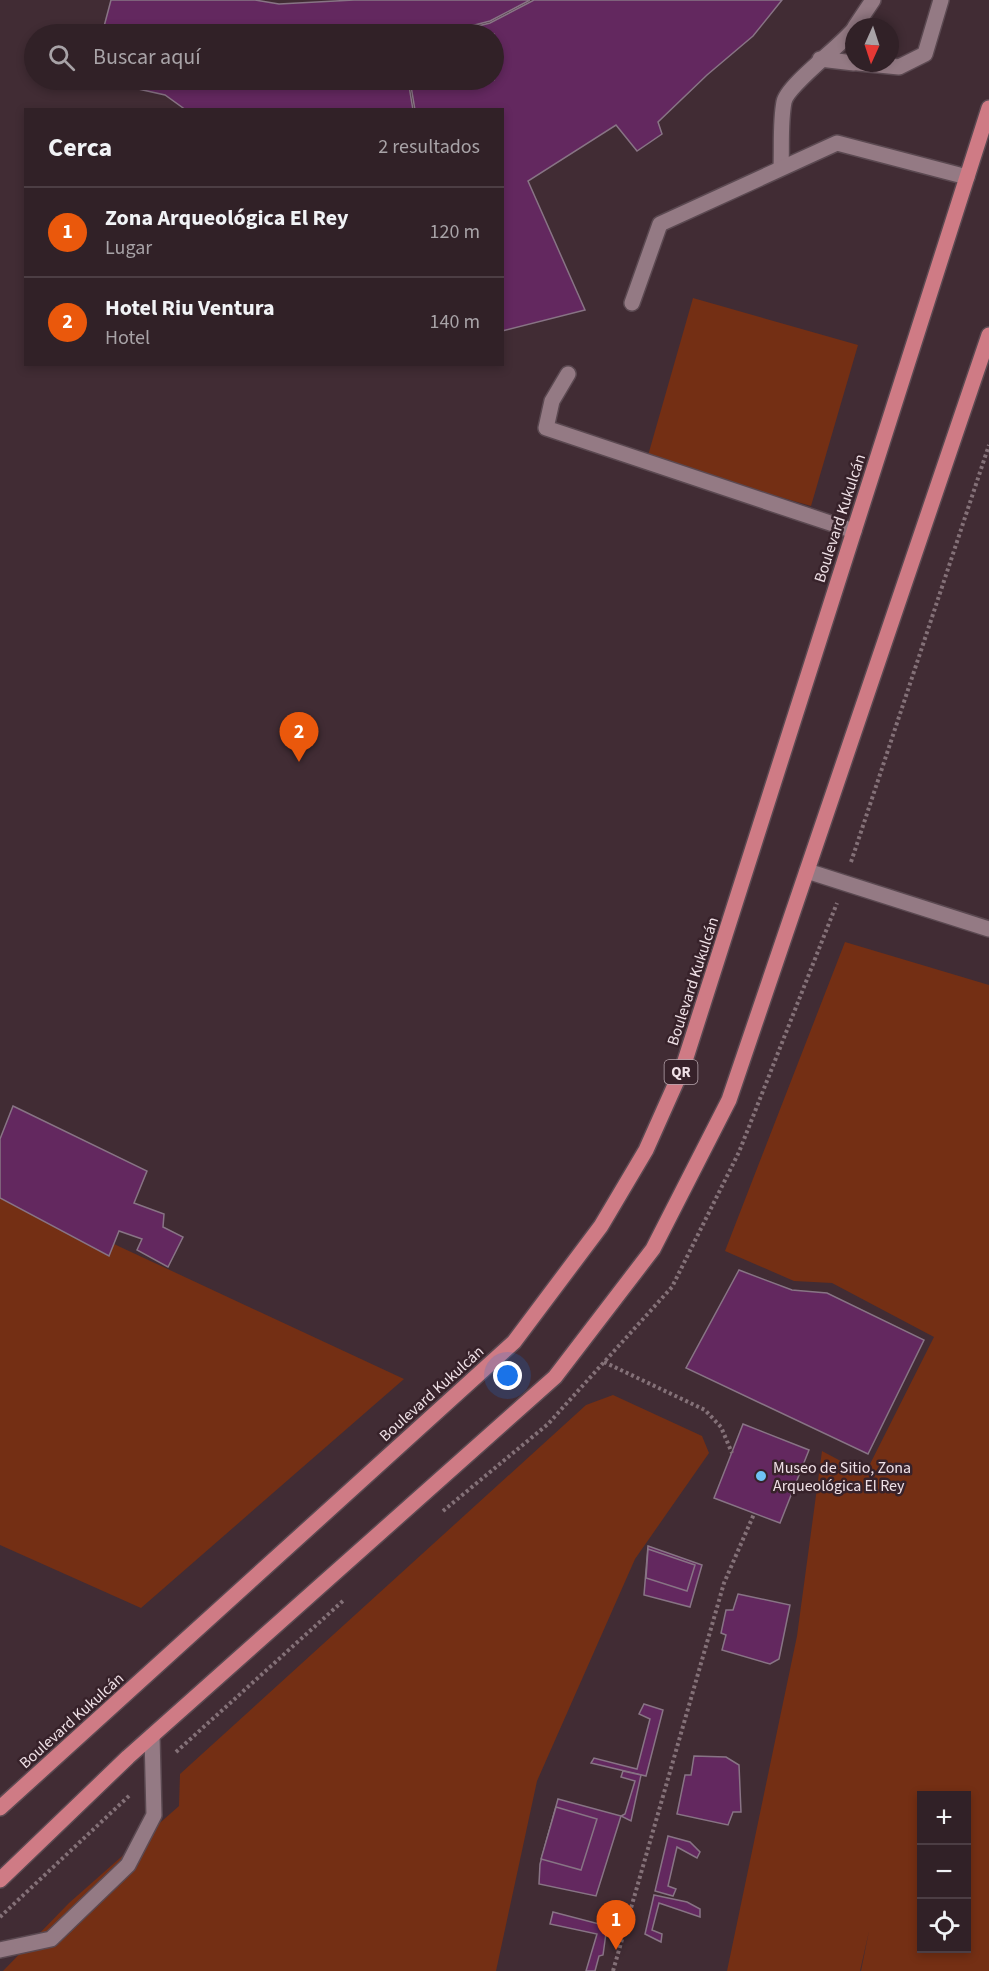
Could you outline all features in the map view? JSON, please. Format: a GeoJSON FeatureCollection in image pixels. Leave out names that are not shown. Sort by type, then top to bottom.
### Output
{"type":"FeatureCollection","features":[{"type":"Feature","properties":{"kind":"main road","name":"Boulevard Kukulcán"},"geometry":{"type":"LineString","coordinates":[[0,1808],[514,1342],[601,1226],[646,1149],[683,1067],[989,108]]}},
{"type":"Feature","properties":{"kind":"main road"},"geometry":{"type":"LineString","coordinates":[[0,1880],[152,1736],[555,1377],[646,1258],[729,1100],[984,368],[989,335]]}},
{"type":"Feature","properties":{"kind":"lane"},"geometry":{"type":"LineString","coordinates":[[861,18],[873,0]]}},
{"type":"Feature","properties":{"kind":"lane"},"geometry":{"type":"LineString","coordinates":[[899,67],[925,54],[941,0]]}},
{"type":"Feature","properties":{"kind":"lane"},"geometry":{"type":"LineString","coordinates":[[781,168],[784,100],[820,59],[845,41]]}},
{"type":"Feature","properties":{"kind":"lane"},"geometry":{"type":"LineString","coordinates":[[820,59],[845,62]]}},
{"type":"Feature","properties":{"kind":"lane"},"geometry":{"type":"LineString","coordinates":[[632,303],[660,224],[837,142],[967,177]]}},
{"type":"Feature","properties":{"kind":"lane"},"geometry":{"type":"LineString","coordinates":[[568,374],[552,401],[546,428],[854,531]]}},
{"type":"Feature","properties":{"kind":"lane"},"geometry":{"type":"LineString","coordinates":[[807,871],[989,929]]}},
{"type":"Feature","properties":{"kind":"lane"},"geometry":{"type":"LineString","coordinates":[[0,1950],[51,1939],[128,1865],[154,1815],[152,1736]]}},
{"type":"Feature","properties":{"kind":"path"},"geometry":{"type":"LineString","coordinates":[[604,1362],[705,1410],[721,1427],[732,1453]]}},
{"type":"Feature","properties":{"kind":"path"},"geometry":{"type":"LineString","coordinates":[[613,1971],[724,1582],[754,1514]]}},
{"type":"Feature","properties":{"kind":"shaded area"},"geometry":{"type":"Polygon","coordinates":[[[693,298],[858,345],[811,506],[647,459],[693,298]]]}},
{"type":"Feature","properties":{"kind":"shaded area"},"geometry":{"type":"Polygon","coordinates":[[[845,942],[989,985],[989,1971],[861,1971],[869,1931],[860,1971],[727,1971],[797,1636],[822,1451],[865,1474],[934,1337],[832,1283],[794,1281],[725,1251],[845,942]]]}},
{"type":"Feature","properties":{"kind":"shaded area"},"geometry":{"type":"Polygon","coordinates":[[[0,1191],[404,1379],[141,1608],[0,1545],[0,1191]]]}},
{"type":"Feature","properties":{"kind":"shaded area"},"geometry":{"type":"Polygon","coordinates":[[[613,1395],[702,1436],[709,1453],[635,1559],[537,1781],[496,1971],[3,1971],[69,1903],[179,1806],[180,1774],[586,1405],[613,1395]]]}},
{"type":"Feature","properties":{"kind":"building"},"geometry":{"type":"Polygon","coordinates":[[[111,0],[255,0],[279,4],[354,0],[530,0],[490,21],[478,24],[105,24],[111,0]]]}},
{"type":"Feature","properties":{"kind":"building"},"geometry":{"type":"Polygon","coordinates":[[[534,0],[782,0],[753,36],[707,75],[658,122],[662,134],[637,151],[616,125],[528,181],[585,310],[504,330],[504,108],[415,108],[412,90],[504,90],[504,24],[486,24],[534,0]]]}},
{"type":"Feature","properties":{"kind":"building"},"geometry":{"type":"Polygon","coordinates":[[[143,90],[410,90],[413,108],[183,108],[165,95],[143,90]]]}},
{"type":"Feature","properties":{"kind":"building"},"geometry":{"type":"Polygon","coordinates":[[[13,1106],[147,1171],[134,1203],[164,1214],[163,1227],[183,1237],[168,1267],[137,1250],[142,1239],[119,1231],[109,1256],[0,1198],[0,1139],[13,1106]]]}},
{"type":"Feature","properties":{"kind":"building"},"geometry":{"type":"Polygon","coordinates":[[[739,1270],[792,1290],[827,1293],[924,1340],[868,1454],[686,1368],[739,1270]]]}},
{"type":"Feature","properties":{"kind":"building","name":"Museo de Sitio, Zona Arqueológica El Rey"},"geometry":{"type":"Polygon","coordinates":[[[743,1424],[809,1450],[780,1523],[714,1498],[743,1424]]]}},
{"type":"Feature","properties":{"kind":"building"},"geometry":{"type":"Polygon","coordinates":[[[648,1546],[702,1565],[690,1607],[644,1595],[648,1546]]]}},
{"type":"Feature","properties":{"kind":"building"},"geometry":{"type":"Polygon","coordinates":[[[648,1549],[695,1565],[687,1591],[646,1578],[648,1549]]]}},
{"type":"Feature","properties":{"kind":"building"},"geometry":{"type":"Polygon","coordinates":[[[738,1594],[790,1605],[779,1659],[770,1664],[722,1650],[726,1635],[721,1633],[726,1610],[733,1610],[738,1594]]]}},
{"type":"Feature","properties":{"kind":"building"},"geometry":{"type":"Polygon","coordinates":[[[644,1704],[663,1710],[646,1776],[591,1763],[594,1758],[637,1769],[650,1719],[639,1714],[644,1704]]]}},
{"type":"Feature","properties":{"kind":"building"},"geometry":{"type":"Polygon","coordinates":[[[694,1756],[726,1757],[739,1765],[741,1812],[733,1812],[728,1825],[677,1814],[685,1775],[691,1775],[694,1756]]]}},
{"type":"Feature","properties":{"kind":"building"},"geometry":{"type":"Polygon","coordinates":[[[623,1771],[641,1775],[631,1821],[621,1816],[625,1814],[635,1781],[621,1777],[623,1771]]]}},
{"type":"Feature","properties":{"kind":"building"},"geometry":{"type":"Polygon","coordinates":[[[558,1799],[621,1816],[596,1896],[539,1884],[540,1864],[558,1799]]]}},
{"type":"Feature","properties":{"kind":"building"},"geometry":{"type":"Polygon","coordinates":[[[556,1807],[597,1819],[581,1870],[541,1859],[556,1807]]]}},
{"type":"Feature","properties":{"kind":"building"},"geometry":{"type":"Polygon","coordinates":[[[668,1836],[690,1842],[700,1852],[697,1858],[677,1847],[668,1886],[676,1889],[673,1896],[655,1891],[668,1836]]]}},
{"type":"Feature","properties":{"kind":"building"},"geometry":{"type":"Polygon","coordinates":[[[654,1895],[687,1902],[700,1909],[700,1917],[659,1903],[652,1930],[662,1934],[661,1942],[645,1934],[654,1895]]]}},
{"type":"Feature","properties":{"kind":"building"},"geometry":{"type":"Polygon","coordinates":[[[553,1912],[607,1926],[603,1955],[599,1956],[595,1971],[586,1971],[597,1934],[550,1924],[553,1912]]]}},
{"type":"Feature","properties":{"kind":"place","name":"Hotel Riu Ventura"},"geometry":{"type":"Point","coordinates":[299,762]}},
{"type":"Feature","properties":{"kind":"place","name":"Museo de Sitio, Zona Arqueológica El Rey"},"geometry":{"type":"Point","coordinates":[761,1476]}},
{"type":"Feature","properties":{"kind":"place","name":"Zona Arqueológica El Rey"},"geometry":{"type":"Point","coordinates":[616,1950]}}]}
